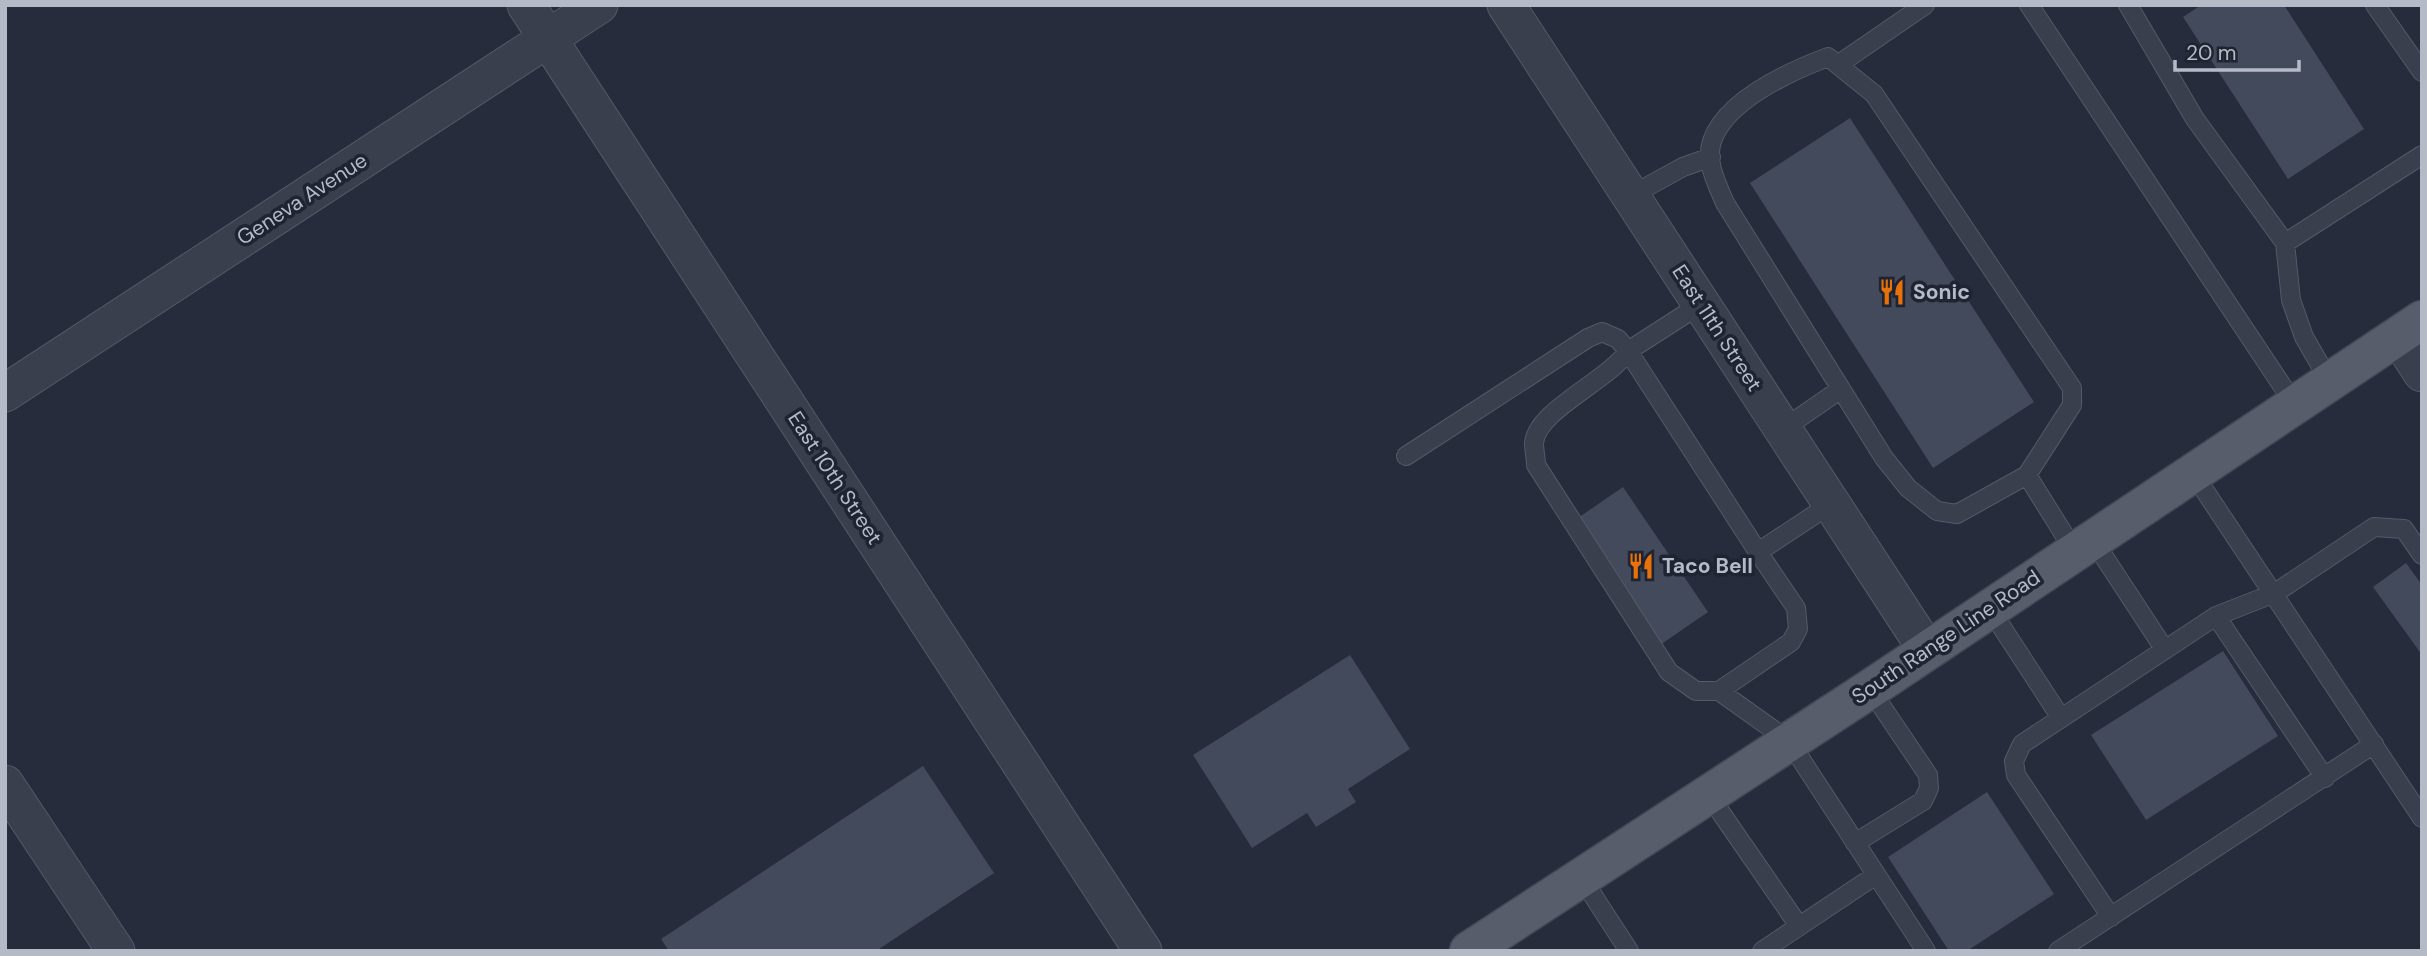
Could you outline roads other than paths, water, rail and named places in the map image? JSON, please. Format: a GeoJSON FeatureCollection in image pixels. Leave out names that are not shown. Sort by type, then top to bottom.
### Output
{"type":"FeatureCollection","features":[{"type":"Feature","properties":{"kind":"main road","name":"South Range Line Road"},"geometry":{"type":"LineString","coordinates":[[1480,948],[1581,877],[1870,689],[2410,328]]}},
{"type":"Feature","properties":{"kind":"street","name":"East 10th Street"},"geometry":{"type":"LineString","coordinates":[[526,5],[1143,951]]}},
{"type":"Feature","properties":{"kind":"street","name":"Geneva Avenue"},"geometry":{"type":"LineString","coordinates":[[5,393],[599,5]]}},
{"type":"Feature","properties":{"kind":"street","name":"East 11th Street"},"geometry":{"type":"LineString","coordinates":[[1506,5],[1927,650]]}},
{"type":"Feature","properties":{"kind":"street"},"geometry":{"type":"LineString","coordinates":[[2410,328],[2422,373]]}},
{"type":"Feature","properties":{"kind":"street"},"geometry":{"type":"LineString","coordinates":[[5,784],[116,951]]}},
{"type":"Feature","properties":{"kind":"lane"},"geometry":{"type":"LineString","coordinates":[[1839,64],[1926,5]]}},
{"type":"Feature","properties":{"kind":"lane"},"geometry":{"type":"LineString","coordinates":[[2029,5],[2295,405]]}},
{"type":"Feature","properties":{"kind":"lane"},"geometry":{"type":"LineString","coordinates":[[2128,5],[2195,119],[2285,243],[2291,300],[2304,337],[2330,382]]}},
{"type":"Feature","properties":{"kind":"lane"},"geometry":{"type":"LineString","coordinates":[[2375,5],[2422,72]]}},
{"type":"Feature","properties":{"kind":"lane"},"geometry":{"type":"LineString","coordinates":[[1828,57],[1839,64],[1874,94],[2072,388],[2072,405],[2027,475],[1957,514],[1937,511],[1908,488],[1884,457],[1725,203],[1711,171],[1711,142],[1724,119],[1783,75],[1828,57]]}},
{"type":"Feature","properties":{"kind":"lane"},"geometry":{"type":"LineString","coordinates":[[2285,243],[2422,155]]}},
{"type":"Feature","properties":{"kind":"lane"},"geometry":{"type":"LineString","coordinates":[[1630,196],[1683,167],[1711,157]]}},
{"type":"Feature","properties":{"kind":"lane"},"geometry":{"type":"LineString","coordinates":[[1406,456],[1588,338],[1602,332],[1618,339],[1628,351],[1796,608],[1798,629],[1791,642],[1719,691],[1696,691],[1669,672],[1536,465],[1534,440],[1552,412],[1618,366],[1628,351],[1701,304]]}},
{"type":"Feature","properties":{"kind":"lane"},"geometry":{"type":"LineString","coordinates":[[1783,429],[1841,389]]}},
{"type":"Feature","properties":{"kind":"lane"},"geometry":{"type":"LineString","coordinates":[[2193,473],[2422,818]]}},
{"type":"Feature","properties":{"kind":"lane"},"geometry":{"type":"LineString","coordinates":[[2027,475],[2165,650]]}},
{"type":"Feature","properties":{"kind":"lane"},"geometry":{"type":"LineString","coordinates":[[1758,552],[1831,504]]}},
{"type":"Feature","properties":{"kind":"lane"},"geometry":{"type":"LineString","coordinates":[[2111,916],[2016,775],[2014,761],[2022,744],[2216,616],[2275,593],[2374,527],[2404,529],[2422,555]]}},
{"type":"Feature","properties":{"kind":"lane"},"geometry":{"type":"LineString","coordinates":[[1990,609],[2061,718]]}},
{"type":"Feature","properties":{"kind":"lane"},"geometry":{"type":"LineString","coordinates":[[2216,616],[2325,778]]}},
{"type":"Feature","properties":{"kind":"lane"},"geometry":{"type":"LineString","coordinates":[[1855,843],[1923,801],[1929,788],[1928,775],[1870,689]]}},
{"type":"Feature","properties":{"kind":"lane"},"geometry":{"type":"LineString","coordinates":[[1719,691],[1789,741],[1926,951]]}},
{"type":"Feature","properties":{"kind":"lane"},"geometry":{"type":"LineString","coordinates":[[2058,951],[2374,744]]}},
{"type":"Feature","properties":{"kind":"lane"},"geometry":{"type":"LineString","coordinates":[[1708,794],[1799,926]]}},
{"type":"Feature","properties":{"kind":"lane"},"geometry":{"type":"LineString","coordinates":[[1762,951],[1876,874]]}},
{"type":"Feature","properties":{"kind":"lane"},"geometry":{"type":"LineString","coordinates":[[1581,877],[1629,951]]}},
{"type":"Feature","properties":{"kind":"place","name":"Sonic"},"geometry":{"type":"Point","coordinates":[1892,292]}},
{"type":"Feature","properties":{"kind":"place","name":"Taco Bell"},"geometry":{"type":"Point","coordinates":[1641,566]}}]}
